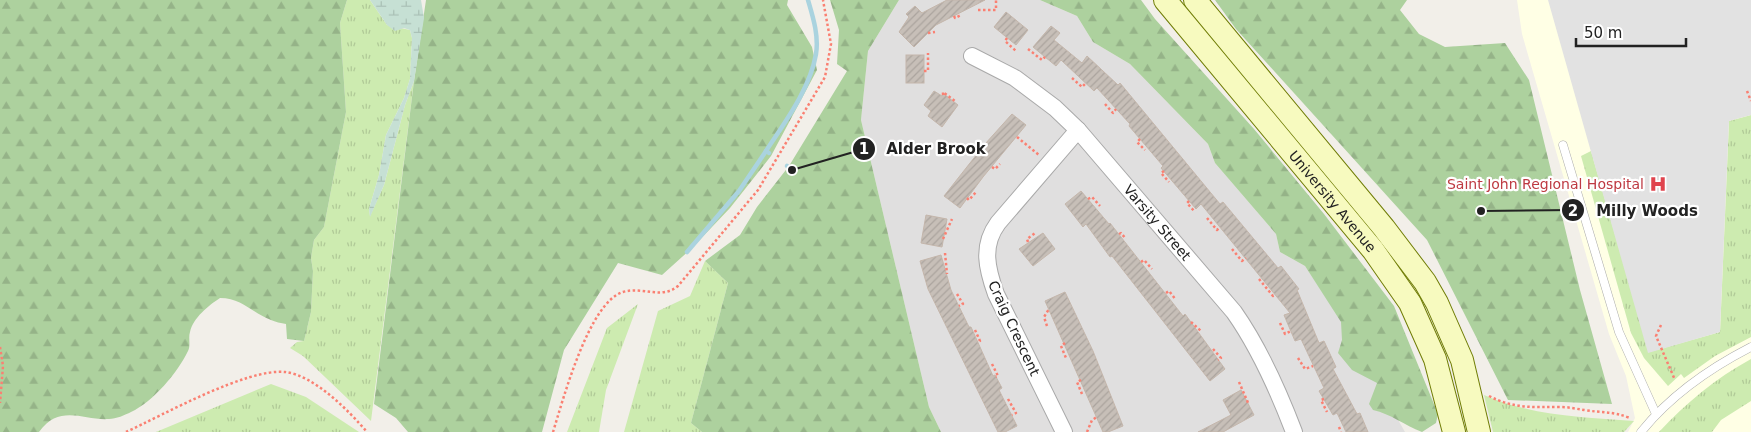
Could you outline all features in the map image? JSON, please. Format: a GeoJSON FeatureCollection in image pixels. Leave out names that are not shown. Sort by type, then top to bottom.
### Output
{"type":"FeatureCollection","features":[{"type":"Feature","properties":{"kind":"main road","name":"University Avenue"},"geometry":{"type":"LineString","coordinates":[[1165,0],[1373,250],[1401,291],[1423,330],[1434,359],[1454,432]]}},
{"type":"Feature","properties":{"kind":"main road","name":"University Avenue"},"geometry":{"type":"LineString","coordinates":[[1195,0],[1384,228],[1425,282],[1462,360],[1477,431]]}},
{"type":"Feature","properties":{"kind":"street","name":"Varsity Street"},"geometry":{"type":"LineString","coordinates":[[972,56],[1015,78],[1054,108],[1078,130],[1234,312],[1258,350],[1294,432]]}},
{"type":"Feature","properties":{"kind":"street","name":"Craig Crescent"},"geometry":{"type":"LineString","coordinates":[[1064,432],[1006,317],[989,273],[987,258],[991,233],[1078,130]]}},
{"type":"Feature","properties":{"kind":"lane"},"geometry":{"type":"LineString","coordinates":[[1563,146],[1618,332],[1656,414]]}},
{"type":"Feature","properties":{"kind":"lane"},"geometry":{"type":"LineString","coordinates":[[1641,432],[1656,414],[1718,364],[1751,347]]}},
{"type":"Feature","properties":{"kind":"path"},"geometry":{"type":"LineString","coordinates":[[553,432],[574,368],[601,310],[614,296],[624,292],[666,293],[678,286],[739,215],[768,175],[825,77],[831,44],[823,0]]}},
{"type":"Feature","properties":{"kind":"path"},"geometry":{"type":"LineString","coordinates":[[978,10],[996,10],[996,0]]}},
{"type":"Feature","properties":{"kind":"path"},"geometry":{"type":"LineString","coordinates":[[954,16],[955,18],[961,15]]}},
{"type":"Feature","properties":{"kind":"path"},"geometry":{"type":"LineString","coordinates":[[928,33],[935,32]]}},
{"type":"Feature","properties":{"kind":"path"},"geometry":{"type":"LineString","coordinates":[[1008,38],[1005,41],[1017,52]]}},
{"type":"Feature","properties":{"kind":"path"},"geometry":{"type":"LineString","coordinates":[[1028,48],[1042,60],[1045,57]]}},
{"type":"Feature","properties":{"kind":"path"},"geometry":{"type":"LineString","coordinates":[[924,71],[928,71],[928,53]]}},
{"type":"Feature","properties":{"kind":"path"},"geometry":{"type":"LineString","coordinates":[[1072,78],[1082,87],[1086,83]]}},
{"type":"Feature","properties":{"kind":"path"},"geometry":{"type":"LineString","coordinates":[[1747,91],[1751,100]]}},
{"type":"Feature","properties":{"kind":"path"},"geometry":{"type":"LineString","coordinates":[[943,95],[944,92],[955,101]]}},
{"type":"Feature","properties":{"kind":"path"},"geometry":{"type":"LineString","coordinates":[[1105,104],[1113,113],[1116,109]]}},
{"type":"Feature","properties":{"kind":"path"},"geometry":{"type":"LineString","coordinates":[[1017,137],[1049,163]]}},
{"type":"Feature","properties":{"kind":"path"},"geometry":{"type":"LineString","coordinates":[[1140,139],[1137,142],[1145,150]]}},
{"type":"Feature","properties":{"kind":"path"},"geometry":{"type":"LineString","coordinates":[[992,167],[996,169],[1000,164]]}},
{"type":"Feature","properties":{"kind":"path"},"geometry":{"type":"LineString","coordinates":[[1164,171],[1161,173],[1169,182]]}},
{"type":"Feature","properties":{"kind":"path"},"geometry":{"type":"LineString","coordinates":[[967,198],[970,200],[976,192]]}},
{"type":"Feature","properties":{"kind":"path"},"geometry":{"type":"LineString","coordinates":[[1088,200],[1092,197],[1100,206]]}},
{"type":"Feature","properties":{"kind":"path"},"geometry":{"type":"LineString","coordinates":[[1189,201],[1187,203],[1195,212]]}},
{"type":"Feature","properties":{"kind":"path"},"geometry":{"type":"LineString","coordinates":[[1207,218],[1217,230],[1220,227]]}},
{"type":"Feature","properties":{"kind":"path"},"geometry":{"type":"LineString","coordinates":[[943,239],[952,219]]}},
{"type":"Feature","properties":{"kind":"path"},"geometry":{"type":"LineString","coordinates":[[1028,242],[1027,239],[1034,233]]}},
{"type":"Feature","properties":{"kind":"path"},"geometry":{"type":"LineString","coordinates":[[1119,234],[1121,233],[1126,239]]}},
{"type":"Feature","properties":{"kind":"path"},"geometry":{"type":"LineString","coordinates":[[1232,249],[1242,261],[1246,258]]}},
{"type":"Feature","properties":{"kind":"path"},"geometry":{"type":"LineString","coordinates":[[945,253],[946,274]]}},
{"type":"Feature","properties":{"kind":"path"},"geometry":{"type":"LineString","coordinates":[[1142,262],[1144,260],[1152,269]]}},
{"type":"Feature","properties":{"kind":"path"},"geometry":{"type":"LineString","coordinates":[[1259,279],[1273,296],[1275,294]]}},
{"type":"Feature","properties":{"kind":"path"},"geometry":{"type":"LineString","coordinates":[[1166,293],[1169,291],[1176,300]]}},
{"type":"Feature","properties":{"kind":"path"},"geometry":{"type":"LineString","coordinates":[[957,294],[962,304],[959,306]]}},
{"type":"Feature","properties":{"kind":"path"},"geometry":{"type":"LineString","coordinates":[[1047,326],[1044,316],[1050,310]]}},
{"type":"Feature","properties":{"kind":"path"},"geometry":{"type":"LineString","coordinates":[[1191,322],[1201,331]]}},
{"type":"Feature","properties":{"kind":"path"},"geometry":{"type":"LineString","coordinates":[[1280,323],[1285,334],[1291,330]]}},
{"type":"Feature","properties":{"kind":"path"},"geometry":{"type":"LineString","coordinates":[[1661,325],[1656,336],[1675,380]]}},
{"type":"Feature","properties":{"kind":"path"},"geometry":{"type":"LineString","coordinates":[[975,330],[980,341],[978,342]]}},
{"type":"Feature","properties":{"kind":"path"},"geometry":{"type":"LineString","coordinates":[[1065,344],[1061,346],[1066,358]]}},
{"type":"Feature","properties":{"kind":"path"},"geometry":{"type":"LineString","coordinates":[[0,347],[3,366],[0,403]]}},
{"type":"Feature","properties":{"kind":"path"},"geometry":{"type":"LineString","coordinates":[[1214,349],[1221,358],[1218,360]]}},
{"type":"Feature","properties":{"kind":"path"},"geometry":{"type":"LineString","coordinates":[[1298,358],[1305,369],[1313,366]]}},
{"type":"Feature","properties":{"kind":"path"},"geometry":{"type":"LineString","coordinates":[[992,364],[998,376],[996,377]]}},
{"type":"Feature","properties":{"kind":"path"},"geometry":{"type":"LineString","coordinates":[[126,432],[226,386],[270,372],[286,372],[302,377],[329,395],[367,432]]}},
{"type":"Feature","properties":{"kind":"path"},"geometry":{"type":"LineString","coordinates":[[1081,380],[1077,382],[1082,394]]}},
{"type":"Feature","properties":{"kind":"path"},"geometry":{"type":"LineString","coordinates":[[1239,382],[1249,405]]}},
{"type":"Feature","properties":{"kind":"path"},"geometry":{"type":"LineString","coordinates":[[1468,384],[1512,405],[1528,408],[1562,406],[1593,412],[1612,411],[1630,418]]}},
{"type":"Feature","properties":{"kind":"path"},"geometry":{"type":"LineString","coordinates":[[1008,399],[1016,413],[1012,415]]}},
{"type":"Feature","properties":{"kind":"path"},"geometry":{"type":"LineString","coordinates":[[1324,399],[1322,400],[1328,412]]}},
{"type":"Feature","properties":{"kind":"path"},"geometry":{"type":"LineString","coordinates":[[1087,432],[1092,420],[1097,417]]}},
{"type":"Feature","properties":{"kind":"path"},"geometry":{"type":"LineString","coordinates":[[1339,427],[1341,432]]}},
{"type":"Feature","properties":{"kind":"shaded area"},"geometry":{"type":"Polygon","coordinates":[[[899,0],[1040,0],[1077,16],[1093,42],[1130,64],[1208,144],[1215,163],[1276,234],[1280,252],[1305,266],[1342,322],[1405,432],[941,432],[929,407],[861,120],[868,51],[899,0]]]}},
{"type":"Feature","properties":{"kind":"shaded area","name":"Saint John Regional Hospital"},"geometry":{"type":"Polygon","coordinates":[[[1517,0],[1751,0],[1751,432],[1628,432],[1635,418],[1626,376],[1609,334],[1522,34],[1517,0]]]}},
{"type":"Feature","properties":{"kind":"shaded area","name":"Saint John Regional Hospital"},"geometry":{"type":"Polygon","coordinates":[[[1548,0],[1751,0],[1751,115],[1729,121],[1720,332],[1648,353],[1548,0]]]}},
{"type":"Feature","properties":{"kind":"green space"},"geometry":{"type":"Polygon","coordinates":[[[0,0],[347,0],[340,23],[346,112],[324,227],[314,240],[311,258],[313,271],[311,312],[304,341],[287,339],[286,324],[264,317],[235,300],[220,298],[206,308],[194,322],[189,334],[189,349],[178,368],[156,394],[139,407],[123,416],[112,419],[72,415],[55,418],[47,423],[39,432],[0,432],[0,0]]]}},
{"type":"Feature","properties":{"kind":"green space"},"geometry":{"type":"Polygon","coordinates":[[[347,0],[370,0],[387,25],[410,30],[412,38],[410,79],[404,98],[386,135],[379,175],[369,209],[370,216],[384,185],[405,105],[414,81],[371,421],[303,356],[290,348],[297,342],[304,341],[311,312],[313,271],[311,258],[314,240],[324,227],[346,112],[340,23],[347,0]]]}},
{"type":"Feature","properties":{"kind":"green space"},"geometry":{"type":"Polygon","coordinates":[[[370,0],[421,0],[424,18],[414,81],[405,105],[384,185],[370,217],[369,209],[379,175],[386,135],[404,98],[410,79],[412,38],[410,30],[404,28],[395,31],[387,25],[370,0]]]}},
{"type":"Feature","properties":{"kind":"green space"},"geometry":{"type":"Polygon","coordinates":[[[426,0],[788,0],[787,5],[812,47],[817,70],[771,156],[730,208],[692,248],[662,275],[618,263],[564,350],[542,432],[408,432],[396,418],[374,404],[414,81],[426,0]]]}},
{"type":"Feature","properties":{"kind":"green space"},"geometry":{"type":"Polygon","coordinates":[[[830,0],[899,0],[868,51],[861,120],[929,407],[941,432],[702,432],[691,423],[728,283],[705,261],[740,235],[757,207],[789,166],[847,71],[837,64],[839,30],[830,0]]]}},
{"type":"Feature","properties":{"kind":"green space"},"geometry":{"type":"Polygon","coordinates":[[[1040,0],[1141,0],[1155,19],[1254,129],[1324,214],[1394,306],[1438,414],[1436,423],[1422,432],[1386,414],[1373,410],[1369,404],[1377,383],[1352,370],[1338,353],[1342,340],[1341,322],[1305,266],[1280,252],[1276,234],[1215,163],[1208,144],[1130,64],[1093,42],[1077,16],[1040,0]]]}},
{"type":"Feature","properties":{"kind":"green space"},"geometry":{"type":"Polygon","coordinates":[[[1215,0],[1407,0],[1400,10],[1419,34],[1445,47],[1505,43],[1529,80],[1580,290],[1612,404],[1508,400],[1427,240],[1236,29],[1215,0]]]}},
{"type":"Feature","properties":{"kind":"green space"},"geometry":{"type":"Polygon","coordinates":[[[1751,115],[1751,337],[1715,356],[1684,378],[1681,374],[1668,386],[1644,358],[1631,333],[1581,156],[1591,151],[1649,352],[1720,332],[1729,121],[1751,115]]]}},
{"type":"Feature","properties":{"kind":"green space"},"geometry":{"type":"Polygon","coordinates":[[[705,261],[728,283],[691,423],[702,432],[624,432],[658,311],[690,296],[705,261]]]}},
{"type":"Feature","properties":{"kind":"green space"},"geometry":{"type":"Polygon","coordinates":[[[638,304],[606,390],[599,432],[567,432],[607,328],[638,304]]]}},
{"type":"Feature","properties":{"kind":"green space"},"geometry":{"type":"Polygon","coordinates":[[[1751,359],[1751,401],[1721,420],[1712,432],[1659,432],[1702,392],[1726,374],[1751,359]]]}},
{"type":"Feature","properties":{"kind":"green space"},"geometry":{"type":"Polygon","coordinates":[[[271,384],[306,397],[359,432],[156,432],[271,384]]]}},
{"type":"Feature","properties":{"kind":"green space"},"geometry":{"type":"Polygon","coordinates":[[[1484,395],[1502,402],[1539,411],[1576,417],[1634,421],[1624,432],[1493,432],[1484,395]]]}},
{"type":"Feature","properties":{"kind":"building"},"geometry":{"type":"Polygon","coordinates":[[[947,0],[985,0],[936,25],[914,47],[899,32],[909,17],[906,14],[915,6],[922,13],[947,0]]]}},
{"type":"Feature","properties":{"kind":"building"},"geometry":{"type":"Polygon","coordinates":[[[1006,12],[1028,30],[1016,45],[994,27],[1006,12]]]}},
{"type":"Feature","properties":{"kind":"building"},"geometry":{"type":"Polygon","coordinates":[[[1051,26],[1060,33],[1054,40],[1082,63],[1087,56],[1118,85],[1120,83],[1220,204],[1223,202],[1278,268],[1281,266],[1299,289],[1297,290],[1319,343],[1324,341],[1336,367],[1333,369],[1357,414],[1360,413],[1368,432],[1346,432],[1337,413],[1333,415],[1319,391],[1324,388],[1301,339],[1295,341],[1284,315],[1290,313],[1201,204],[1196,209],[1161,168],[1163,166],[1129,126],[1130,124],[1097,88],[1094,91],[1061,60],[1056,66],[1033,47],[1051,26]]]}},
{"type":"Feature","properties":{"kind":"building"},"geometry":{"type":"Polygon","coordinates":[[[906,55],[924,55],[924,83],[906,83],[906,55]]]}},
{"type":"Feature","properties":{"kind":"building"},"geometry":{"type":"Polygon","coordinates":[[[934,91],[942,96],[944,94],[958,105],[942,127],[928,116],[931,111],[924,105],[934,91]]]}},
{"type":"Feature","properties":{"kind":"building"},"geometry":{"type":"Polygon","coordinates":[[[1012,114],[1026,125],[960,208],[944,196],[985,144],[1012,114]]]}},
{"type":"Feature","properties":{"kind":"building"},"geometry":{"type":"Polygon","coordinates":[[[1081,191],[1110,223],[1183,316],[1185,314],[1225,369],[1210,381],[1112,256],[1110,257],[1086,224],[1083,227],[1065,204],[1081,191]]]}},
{"type":"Feature","properties":{"kind":"building"},"geometry":{"type":"Polygon","coordinates":[[[926,215],[947,219],[942,247],[921,243],[926,215]]]}},
{"type":"Feature","properties":{"kind":"building"},"geometry":{"type":"Polygon","coordinates":[[[1043,233],[1055,249],[1033,266],[1019,249],[1043,233]]]}},
{"type":"Feature","properties":{"kind":"building"},"geometry":{"type":"Polygon","coordinates":[[[941,255],[951,290],[969,327],[971,327],[993,376],[995,375],[1002,388],[999,390],[1017,426],[1005,432],[998,432],[928,289],[920,261],[941,255]]]}},
{"type":"Feature","properties":{"kind":"building"},"geometry":{"type":"Polygon","coordinates":[[[1065,292],[1093,351],[1123,426],[1108,432],[1103,432],[1045,301],[1065,292]]]}},
{"type":"Feature","properties":{"kind":"building"},"geometry":{"type":"Polygon","coordinates":[[[1241,390],[1254,415],[1223,432],[1198,432],[1231,415],[1223,400],[1241,390]]]}},
{"type":"Feature","properties":{"kind":"waterway"},"geometry":{"type":"LineString","coordinates":[[769,153],[766,151],[796,105],[813,67],[817,40],[808,0]]}},
{"type":"Feature","properties":{"kind":"waterway"},"geometry":{"type":"LineString","coordinates":[[687,252],[739,191],[766,151]]}},
{"type":"Feature","properties":{"kind":"waterway"},"geometry":{"type":"LineString","coordinates":[[787,166],[792,170]]}},
{"type":"Feature","properties":{"kind":"place","name":"Alder Brook"},"geometry":{"type":"Point","coordinates":[792,170]}},
{"type":"Feature","properties":{"kind":"place","name":"Saint John Regional Hospital"},"geometry":{"type":"Point","coordinates":[1658,184]}},
{"type":"Feature","properties":{"kind":"place","name":"Milly Woods"},"geometry":{"type":"Point","coordinates":[1481,211]}}]}
